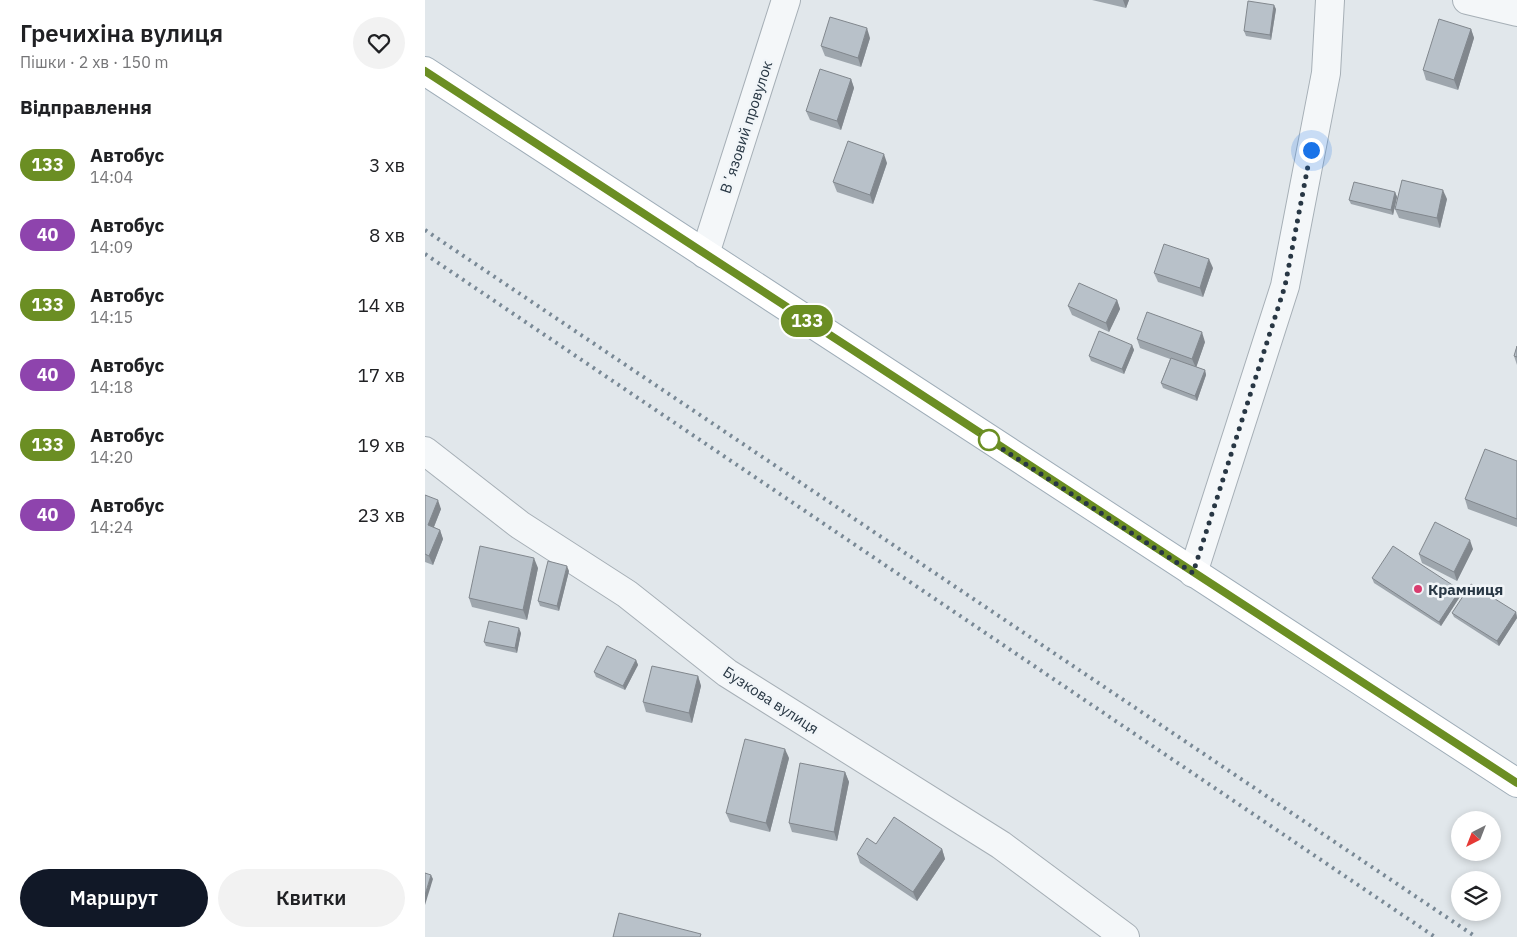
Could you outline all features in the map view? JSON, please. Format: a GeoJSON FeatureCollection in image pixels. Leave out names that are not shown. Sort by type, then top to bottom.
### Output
{"type":"FeatureCollection","features":[{"type":"Feature","properties":{"kind":"main road"},"geometry":{"type":"LineString","coordinates":[[425,71],[1193,573],[1516,780]]}},
{"type":"Feature","properties":{"kind":"street","name":"Вʼязовий провулок"},"geometry":{"type":"LineString","coordinates":[[705,254],[786,0]]}},
{"type":"Feature","properties":{"kind":"street"},"geometry":{"type":"LineString","coordinates":[[1193,573],[1285,286],[1326,73],[1330,0]]}},
{"type":"Feature","properties":{"kind":"street"},"geometry":{"type":"LineString","coordinates":[[1467,0],[1517,12]]}},
{"type":"Feature","properties":{"kind":"street","name":"Бузкова вулиця"},"geometry":{"type":"LineString","coordinates":[[425,451],[520,525],[627,594],[727,672],[1001,845],[1125,937]]}},
{"type":"Feature","properties":{"kind":"building"},"geometry":{"type":"Polygon","coordinates":[[[1248,1],[1274,5],[1270,35],[1244,31],[1248,1]]]}},
{"type":"Feature","properties":{"kind":"building"},"geometry":{"type":"Polygon","coordinates":[[[830,17],[867,28],[858,58],[821,46],[830,17]]]}},
{"type":"Feature","properties":{"kind":"building"},"geometry":{"type":"Polygon","coordinates":[[[1439,19],[1471,29],[1454,80],[1423,70],[1439,19]]]}},
{"type":"Feature","properties":{"kind":"building"},"geometry":{"type":"Polygon","coordinates":[[[820,69],[851,79],[837,121],[806,111],[820,69]]]}},
{"type":"Feature","properties":{"kind":"building"},"geometry":{"type":"Polygon","coordinates":[[[848,141],[884,154],[870,195],[833,182],[848,141]]]}},
{"type":"Feature","properties":{"kind":"building"},"geometry":{"type":"Polygon","coordinates":[[[1402,180],[1443,190],[1437,218],[1395,209],[1402,180]]]}},
{"type":"Feature","properties":{"kind":"building"},"geometry":{"type":"Polygon","coordinates":[[[1354,182],[1395,192],[1391,210],[1349,200],[1354,182]]]}},
{"type":"Feature","properties":{"kind":"building"},"geometry":{"type":"Polygon","coordinates":[[[1164,244],[1209,259],[1200,288],[1154,273],[1164,244]]]}},
{"type":"Feature","properties":{"kind":"building"},"geometry":{"type":"Polygon","coordinates":[[[1079,283],[1117,300],[1106,323],[1068,306],[1079,283]]]}},
{"type":"Feature","properties":{"kind":"building"},"geometry":{"type":"Polygon","coordinates":[[[1147,312],[1202,332],[1192,359],[1137,339],[1147,312]]]}},
{"type":"Feature","properties":{"kind":"building"},"geometry":{"type":"Polygon","coordinates":[[[1099,331],[1132,345],[1122,369],[1089,356],[1099,331]]]}},
{"type":"Feature","properties":{"kind":"building"},"geometry":{"type":"Polygon","coordinates":[[[1517,346],[1517,357],[1514,356],[1517,346]]]}},
{"type":"Feature","properties":{"kind":"building"},"geometry":{"type":"Polygon","coordinates":[[[1171,358],[1205,370],[1195,396],[1161,383],[1171,358]]]}},
{"type":"Feature","properties":{"kind":"building"},"geometry":{"type":"Polygon","coordinates":[[[1485,449],[1517,461],[1517,519],[1465,499],[1485,449]]]}},
{"type":"Feature","properties":{"kind":"building"},"geometry":{"type":"Polygon","coordinates":[[[425,495],[438,500],[428,525],[440,530],[429,556],[425,554],[425,495]]]}},
{"type":"Feature","properties":{"kind":"building"},"geometry":{"type":"Polygon","coordinates":[[[1435,522],[1470,540],[1454,572],[1419,554],[1435,522]]]}},
{"type":"Feature","properties":{"kind":"building"},"geometry":{"type":"Polygon","coordinates":[[[480,546],[534,558],[523,610],[469,598],[480,546]]]}},
{"type":"Feature","properties":{"kind":"building","name":"Крамниця"},"geometry":{"type":"Polygon","coordinates":[[[1393,546],[1460,590],[1439,622],[1372,578],[1393,546]]]}},
{"type":"Feature","properties":{"kind":"building"},"geometry":{"type":"Polygon","coordinates":[[[548,561],[567,566],[557,606],[538,601],[548,561]]]}},
{"type":"Feature","properties":{"kind":"building"},"geometry":{"type":"Polygon","coordinates":[[[1471,584],[1516,612],[1497,641],[1452,613],[1471,584]]]}},
{"type":"Feature","properties":{"kind":"building"},"geometry":{"type":"Polygon","coordinates":[[[489,621],[519,628],[515,648],[484,642],[489,621]]]}},
{"type":"Feature","properties":{"kind":"building"},"geometry":{"type":"Polygon","coordinates":[[[607,646],[636,660],[623,686],[594,672],[607,646]]]}},
{"type":"Feature","properties":{"kind":"building"},"geometry":{"type":"Polygon","coordinates":[[[652,666],[698,676],[689,713],[643,702],[652,666]]]}},
{"type":"Feature","properties":{"kind":"building"},"geometry":{"type":"Polygon","coordinates":[[[745,739],[785,749],[766,823],[726,813],[745,739]]]}},
{"type":"Feature","properties":{"kind":"building"},"geometry":{"type":"Polygon","coordinates":[[[800,763],[845,772],[834,832],[789,823],[800,763]]]}},
{"type":"Feature","properties":{"kind":"building"},"geometry":{"type":"Polygon","coordinates":[[[894,817],[942,849],[913,892],[857,854],[867,838],[876,844],[894,817]]]}},
{"type":"Feature","properties":{"kind":"building"},"geometry":{"type":"Polygon","coordinates":[[[425,873],[431,875],[425,895],[425,873]]]}},
{"type":"Feature","properties":{"kind":"building"},"geometry":{"type":"Polygon","coordinates":[[[619,913],[701,934],[700,937],[613,937],[619,913]]]}},
{"type":"Feature","properties":{"kind":"railway"},"geometry":{"type":"LineString","coordinates":[[425,230],[1476,937]]}},
{"type":"Feature","properties":{"kind":"railway"},"geometry":{"type":"LineString","coordinates":[[425,254],[1435,937]]}},
{"type":"Feature","properties":{"kind":"bus line","name":"133"},"geometry":{"type":"LineString","coordinates":[[425,71],[639,213],[705,254],[1517,783]]}},
{"type":"Feature","properties":{"kind":"place","name":"Крамниця"},"geometry":{"type":"Point","coordinates":[1418,589]}},
{"type":"Feature","properties":{"kind":"route"},"geometry":{"type":"LineString","coordinates":[[989,440],[981,435],[1193,573],[1285,286],[1311,150]]}}]}
